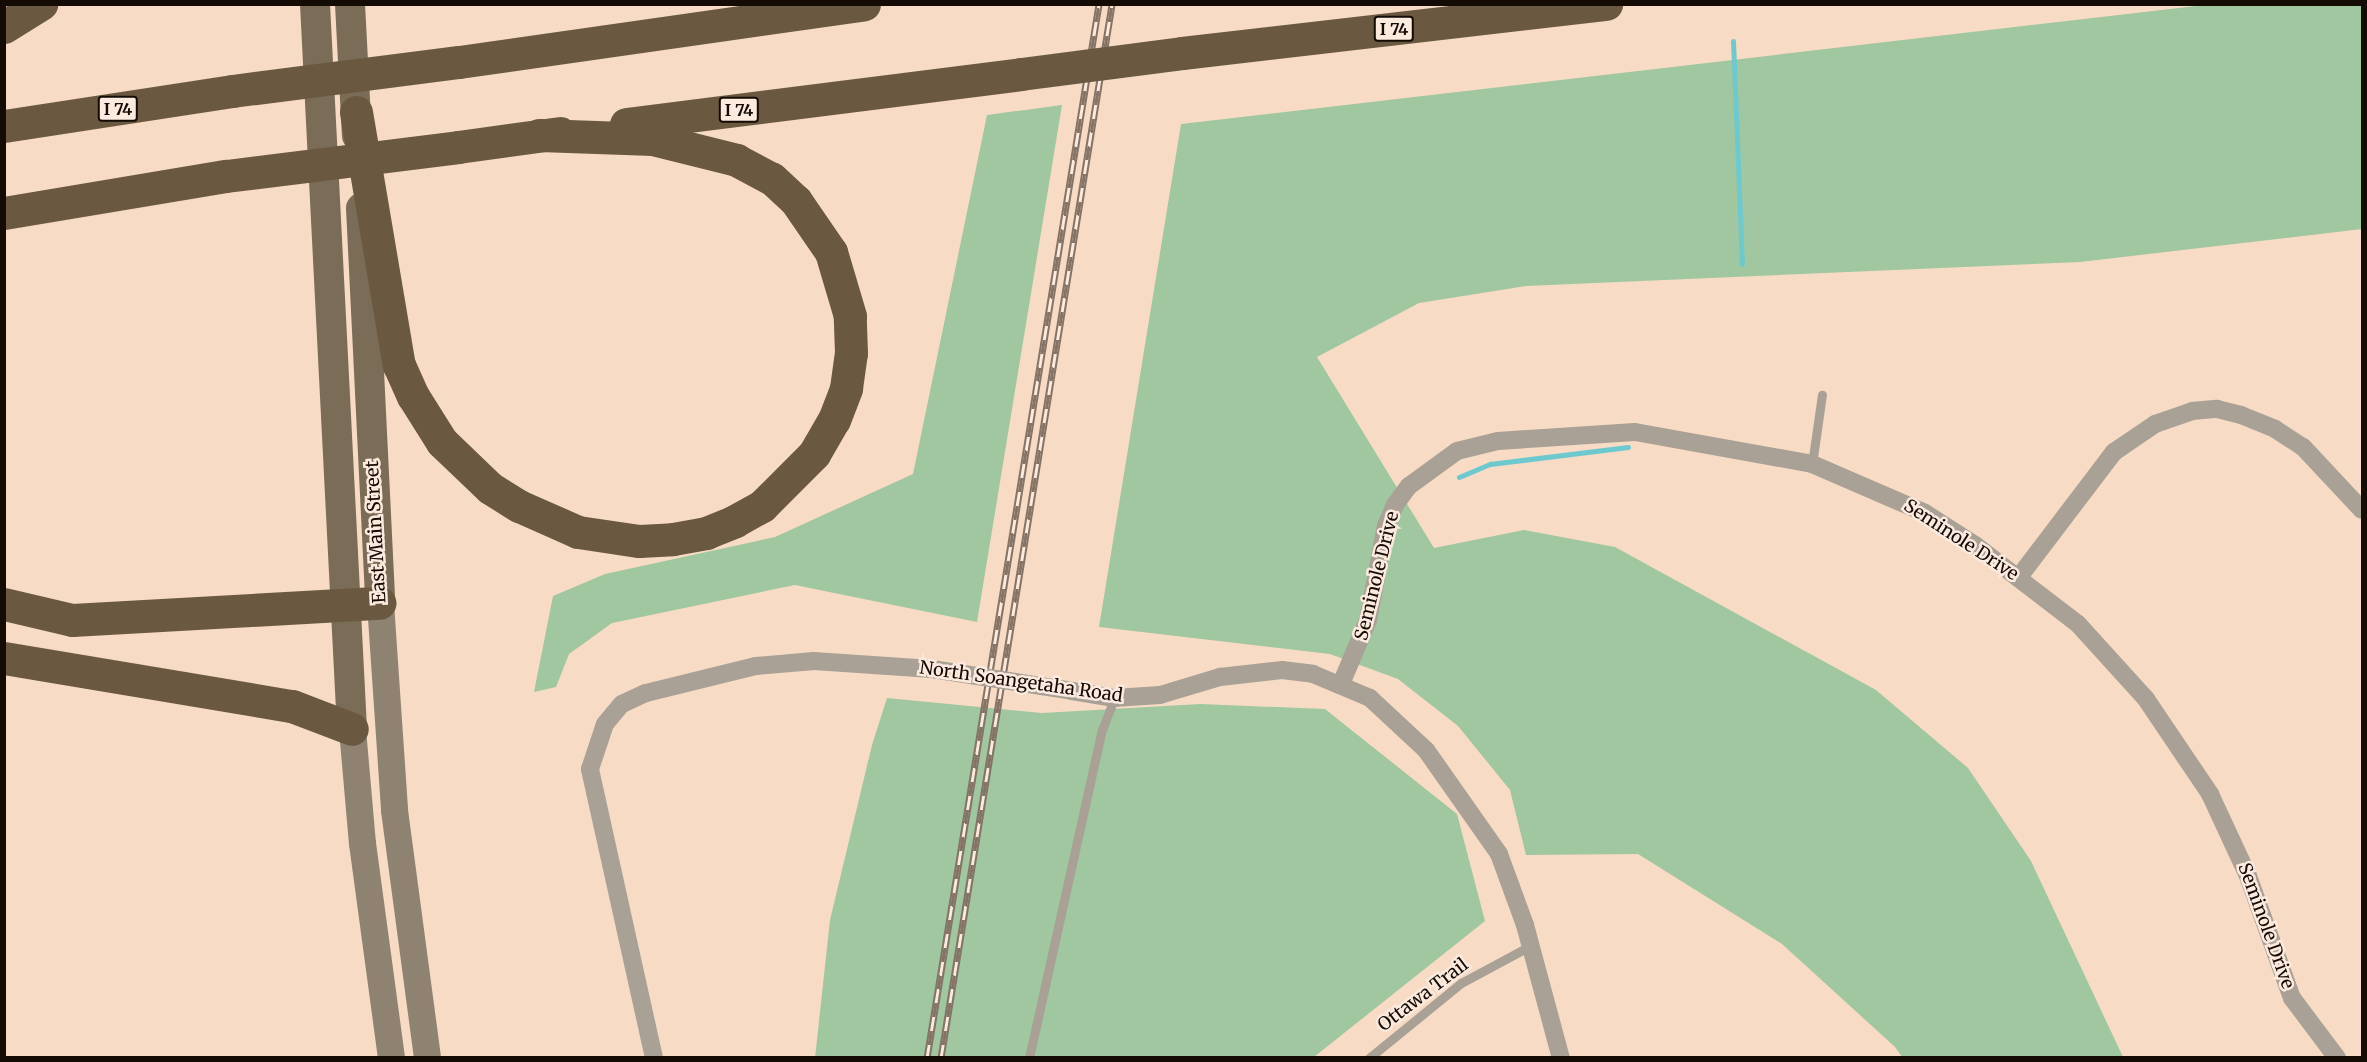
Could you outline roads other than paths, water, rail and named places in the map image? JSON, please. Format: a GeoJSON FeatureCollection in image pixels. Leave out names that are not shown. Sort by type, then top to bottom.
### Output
{"type":"FeatureCollection","features":[{"type":"Feature","properties":{"kind":"highway"},"geometry":{"type":"LineString","coordinates":[[4,27],[41,4]]}},
{"type":"Feature","properties":{"kind":"highway"},"geometry":{"type":"LineString","coordinates":[[850,4],[858,5]]}},
{"type":"Feature","properties":{"kind":"highway","name":"I 74"},"geometry":{"type":"LineString","coordinates":[[4,126],[232,91],[459,63],[864,4]]}},
{"type":"Feature","properties":{"kind":"highway","name":"I 74"},"geometry":{"type":"LineString","coordinates":[[4,213],[126,195],[226,176],[539,135],[1182,53],[1606,4]]}},
{"type":"Feature","properties":{"kind":"highway"},"geometry":{"type":"LineString","coordinates":[[356,112],[399,365],[413,396],[442,442],[490,488],[519,506],[578,532],[639,541],[673,539],[706,533],[735,521],[762,506],[814,454],[834,420],[846,388],[851,353],[850,316],[831,252],[796,201],[772,179],[738,159],[653,139],[539,135]]}},
{"type":"Feature","properties":{"kind":"highway"},"geometry":{"type":"LineString","coordinates":[[4,229],[126,195]]}},
{"type":"Feature","properties":{"kind":"highway"},"geometry":{"type":"LineString","coordinates":[[4,604],[72,620],[380,603]]}},
{"type":"Feature","properties":{"kind":"highway"},"geometry":{"type":"LineString","coordinates":[[4,658],[292,706],[352,729]]}},
{"type":"Feature","properties":{"kind":"main road","name":"East Main Street"},"geometry":{"type":"LineString","coordinates":[[315,4],[352,729]]}},
{"type":"Feature","properties":{"kind":"main road","name":"East Main Street"},"geometry":{"type":"LineString","coordinates":[[350,4],[380,603]]}},
{"type":"Feature","properties":{"kind":"street"},"geometry":{"type":"LineString","coordinates":[[2019,576],[2114,452],[2155,424],[2192,411],[2233,413],[2275,429],[2303,447],[2362,510]]}},
{"type":"Feature","properties":{"kind":"street","name":"Seminole Drive"},"geometry":{"type":"LineString","coordinates":[[1341,684],[1368,620],[1386,526],[1395,505],[1409,486],[1457,451],[1498,441],[1635,432],[1812,464],[1924,513],[2019,576],[2078,624],[2146,699],[2188,757],[2228,828],[2292,998],[2337,1058]]}},
{"type":"Feature","properties":{"kind":"street","name":"East Main Street"},"geometry":{"type":"LineString","coordinates":[[380,603],[394,810],[427,1058]]}},
{"type":"Feature","properties":{"kind":"street","name":"North Soangetaha Road"},"geometry":{"type":"LineString","coordinates":[[654,1058],[590,770],[604,724],[622,704],[646,693],[756,666],[814,661],[932,669],[1114,698],[1160,695],[1220,677],[1282,670],[1341,684],[1370,698],[1395,719],[1449,779],[1499,854],[1530,946],[1561,1058]]}},
{"type":"Feature","properties":{"kind":"street","name":"East Main Street"},"geometry":{"type":"LineString","coordinates":[[352,729],[362,843],[391,1058]]}},
{"type":"Feature","properties":{"kind":"lane"},"geometry":{"type":"LineString","coordinates":[[1812,464],[1822,395]]}},
{"type":"Feature","properties":{"kind":"lane"},"geometry":{"type":"LineString","coordinates":[[1029,1058],[1102,730],[1114,698]]}},
{"type":"Feature","properties":{"kind":"lane","name":"Ottawa Trail"},"geometry":{"type":"LineString","coordinates":[[1370,1058],[1461,983],[1530,946]]}},
{"type":"Feature","properties":{"kind":"waterway"},"geometry":{"type":"LineString","coordinates":[[1733,41],[1742,264]]}},
{"type":"Feature","properties":{"kind":"waterway"},"geometry":{"type":"LineString","coordinates":[[1459,477],[1490,464],[1628,447]]}},
{"type":"Feature","properties":{"kind":"railway"},"geometry":{"type":"LineString","coordinates":[[927,1058],[1099,4]]}},
{"type":"Feature","properties":{"kind":"railway"},"geometry":{"type":"LineString","coordinates":[[941,1058],[1112,4]]}}]}
